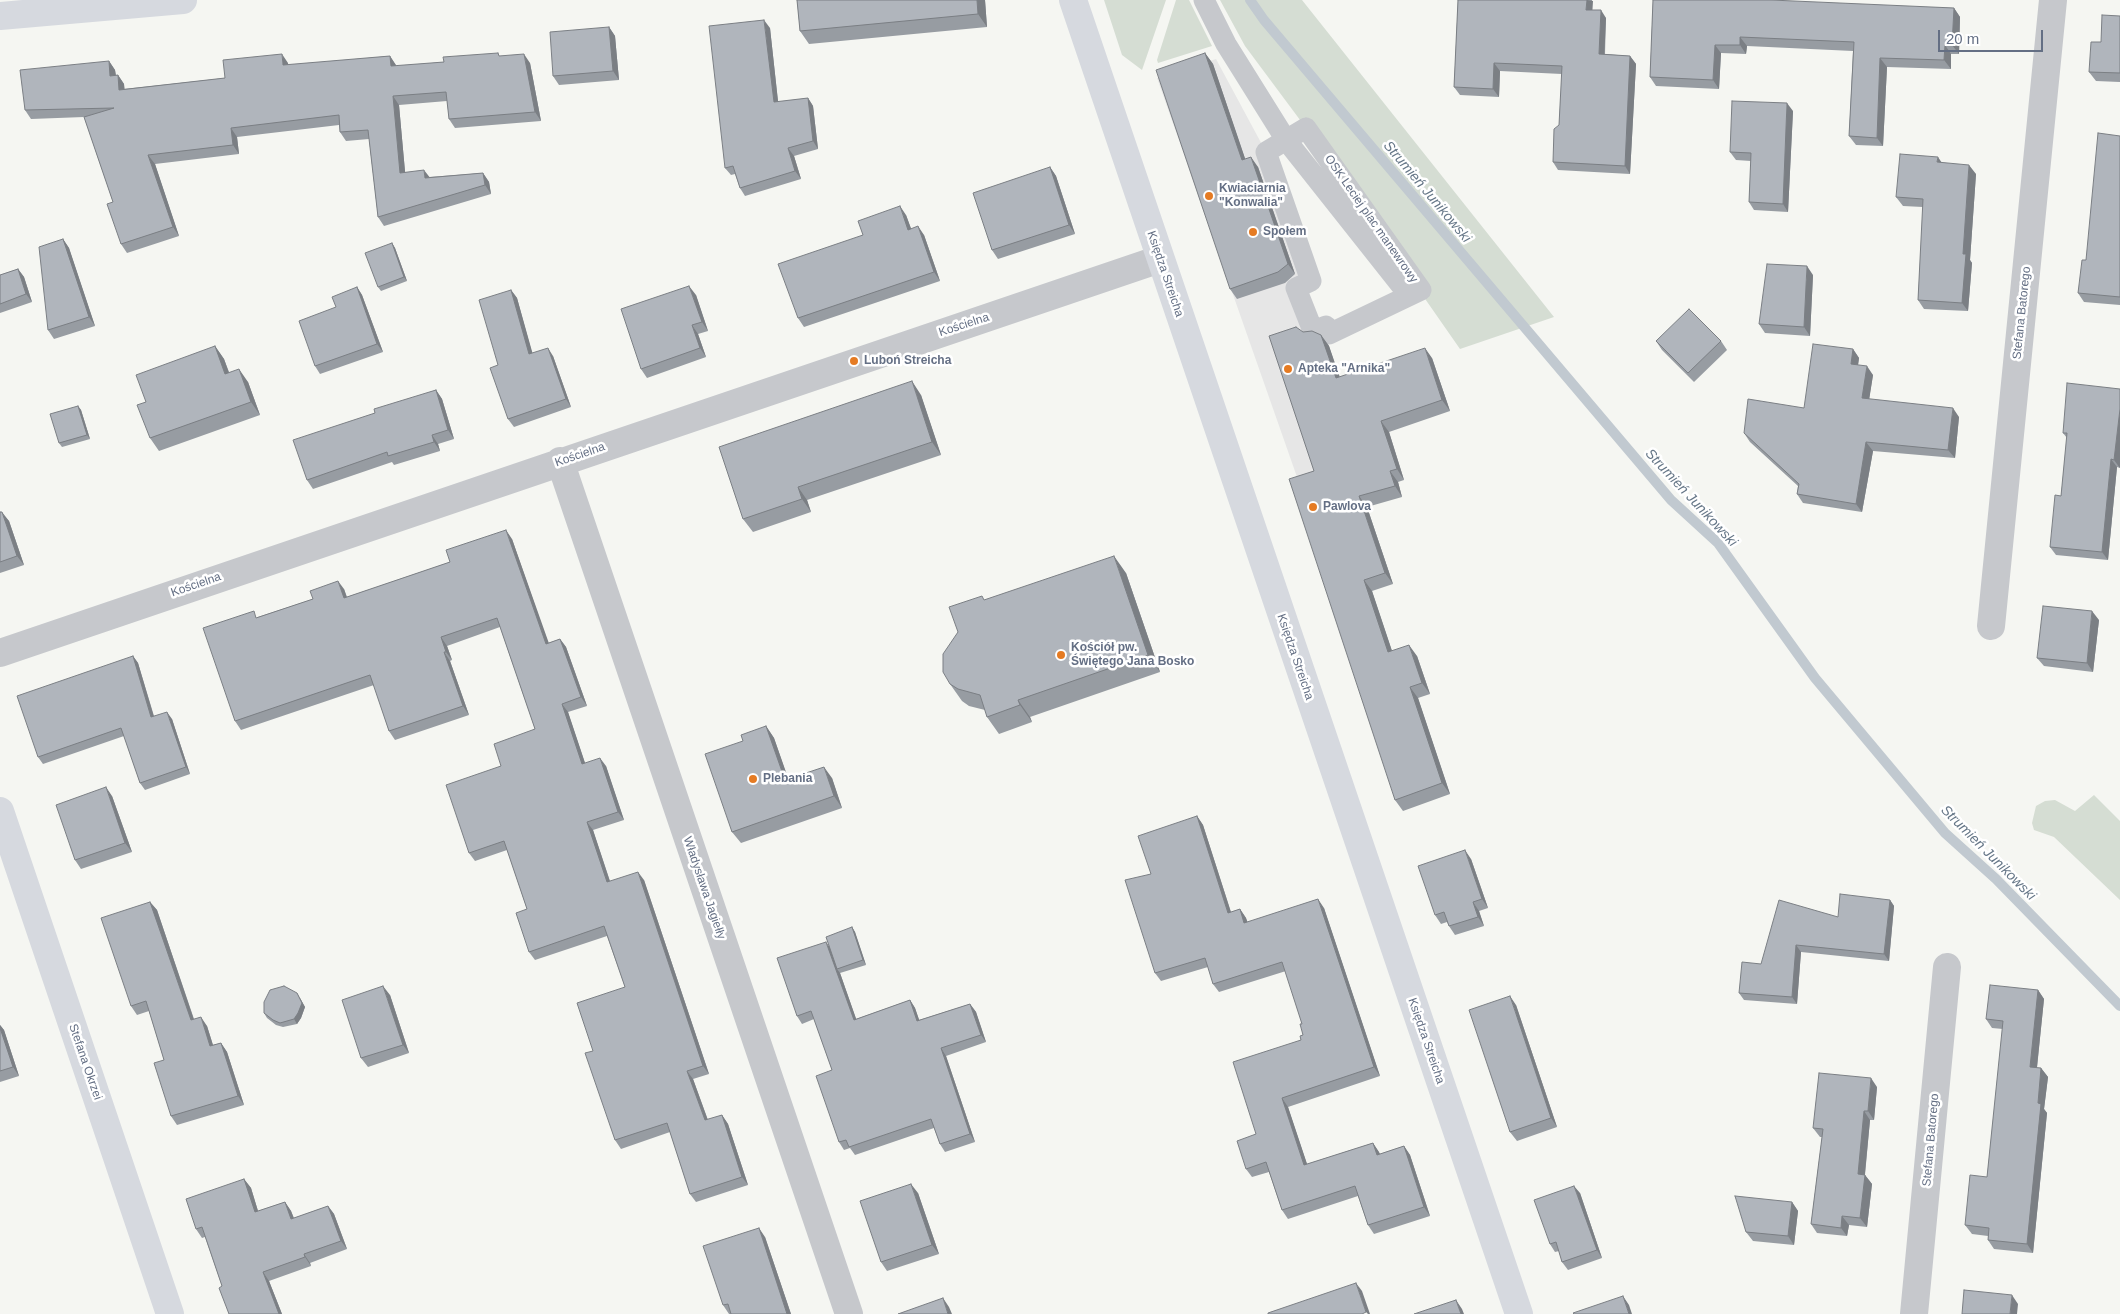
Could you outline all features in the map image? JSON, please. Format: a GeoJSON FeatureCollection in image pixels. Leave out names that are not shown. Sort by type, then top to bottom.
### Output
{"type":"FeatureCollection","features":[{"type":"Feature","properties":{"kind":"street"},"geometry":{"type":"LineString","coordinates":[[0,16],[183,0]]}},
{"type":"Feature","properties":{"kind":"street","name":"Księdza Streicha"},"geometry":{"type":"LineString","coordinates":[[1073,0],[1519,1314]]}},
{"type":"Feature","properties":{"kind":"street","name":"Stefana Batorego"},"geometry":{"type":"LineString","coordinates":[[1991,626],[2053,0]]}},
{"type":"Feature","properties":{"kind":"street","name":"Kościelna"},"geometry":{"type":"LineString","coordinates":[[0,652],[1160,259]]}},
{"type":"Feature","properties":{"kind":"street","name":"Władysława Jagiełły"},"geometry":{"type":"LineString","coordinates":[[560,461],[849,1314]]}},
{"type":"Feature","properties":{"kind":"street","name":"Stefana Okrzei"},"geometry":{"type":"LineString","coordinates":[[0,811],[170,1314]]}},
{"type":"Feature","properties":{"kind":"street","name":"Stefana Batorego"},"geometry":{"type":"LineString","coordinates":[[1914,1314],[1947,967]]}},
{"type":"Feature","properties":{"kind":"lane"},"geometry":{"type":"LineString","coordinates":[[1204,0],[1226,44],[1286,140]]}},
{"type":"Feature","properties":{"kind":"lane","name":"OSK Leciej plac manewrowy"},"geometry":{"type":"LineString","coordinates":[[1286,140],[1409,296],[1329,334],[1326,326],[1313,331],[1296,288],[1311,281],[1266,152],[1286,140]]}},
{"type":"Feature","properties":{"kind":"shaded area"},"geometry":{"type":"Polygon","coordinates":[[[1104,0],[1166,0],[1142,70],[1122,55],[1104,0]]]}},
{"type":"Feature","properties":{"kind":"shaded area"},"geometry":{"type":"Polygon","coordinates":[[[1176,0],[1189,0],[1212,46],[1158,63],[1157,60],[1176,0]]]}},
{"type":"Feature","properties":{"kind":"shaded area"},"geometry":{"type":"Polygon","coordinates":[[[1220,0],[1302,0],[1554,317],[1460,349],[1306,128],[1245,46],[1220,0]]]}},
{"type":"Feature","properties":{"kind":"shaded area"},"geometry":{"type":"Polygon","coordinates":[[[1216,59],[1266,152],[1311,281],[1296,287],[1337,477],[1297,477],[1157,78],[1216,59]]]}},
{"type":"Feature","properties":{"kind":"shaded area"},"geometry":{"type":"Polygon","coordinates":[[[2094,795],[2120,821],[2120,900],[2054,837],[2034,830],[2032,823],[2036,806],[2045,801],[2055,800],[2075,811],[2094,795]]]}},
{"type":"Feature","properties":{"kind":"building"},"geometry":{"type":"Polygon","coordinates":[[[797,0],[977,0],[978,14],[800,31],[797,0]]]}},
{"type":"Feature","properties":{"kind":"building"},"geometry":{"type":"Polygon","coordinates":[[[1458,0],[1587,0],[1586,10],[1601,10],[1599,54],[1630,56],[1625,166],[1553,162],[1554,129],[1559,125],[1562,66],[1494,63],[1493,89],[1454,87],[1458,0]]]}},
{"type":"Feature","properties":{"kind":"building"},"geometry":{"type":"Polygon","coordinates":[[[1653,0],[1771,0],[1954,8],[1952,45],[1945,45],[1944,60],[1880,58],[1877,138],[1849,136],[1854,42],[1740,37],[1740,45],[1715,45],[1713,80],[1650,77],[1653,0]]]}},
{"type":"Feature","properties":{"kind":"building"},"geometry":{"type":"Polygon","coordinates":[[[2102,15],[2120,16],[2120,73],[2089,72],[2091,42],[2101,42],[2102,15]]]}},
{"type":"Feature","properties":{"kind":"building"},"geometry":{"type":"Polygon","coordinates":[[[764,20],[774,102],[808,98],[813,141],[788,148],[795,171],[740,188],[733,166],[725,168],[709,26],[764,20]]]}},
{"type":"Feature","properties":{"kind":"building"},"geometry":{"type":"Polygon","coordinates":[[[609,27],[613,71],[553,76],[550,32],[609,27]]]}},
{"type":"Feature","properties":{"kind":"building"},"geometry":{"type":"Polygon","coordinates":[[[498,53],[499,56],[524,54],[535,112],[449,119],[446,92],[393,96],[400,173],[424,170],[425,178],[483,173],[485,185],[378,217],[368,130],[340,132],[339,115],[231,128],[233,145],[148,155],[173,227],[121,244],[107,204],[113,202],[84,117],[114,108],[25,110],[20,70],[109,61],[110,76],[118,75],[119,90],[225,78],[223,60],[282,54],[283,65],[390,56],[391,66],[444,62],[443,57],[498,53]]]}},
{"type":"Feature","properties":{"kind":"building"},"geometry":{"type":"Polygon","coordinates":[[[1205,53],[1242,160],[1251,157],[1288,264],[1278,272],[1230,289],[1156,70],[1205,53]]]}},
{"type":"Feature","properties":{"kind":"building"},"geometry":{"type":"Polygon","coordinates":[[[1732,101],[1787,103],[1783,204],[1749,202],[1751,153],[1730,152],[1732,101]]]}},
{"type":"Feature","properties":{"kind":"building"},"geometry":{"type":"Polygon","coordinates":[[[2098,133],[2120,136],[2120,297],[2078,293],[2082,260],[2086,260],[2098,133]]]}},
{"type":"Feature","properties":{"kind":"building"},"geometry":{"type":"Polygon","coordinates":[[[1900,154],[1938,157],[1937,162],[1969,165],[1963,254],[1966,254],[1962,303],[1918,300],[1923,199],[1896,197],[1900,154]]]}},
{"type":"Feature","properties":{"kind":"building"},"geometry":{"type":"Polygon","coordinates":[[[1050,167],[1069,225],[992,250],[973,193],[1050,167]]]}},
{"type":"Feature","properties":{"kind":"building"},"geometry":{"type":"Polygon","coordinates":[[[900,206],[908,230],[918,226],[934,272],[798,318],[778,264],[863,235],[858,221],[900,206]]]}},
{"type":"Feature","properties":{"kind":"building"},"geometry":{"type":"Polygon","coordinates":[[[63,239],[89,317],[48,330],[39,247],[63,239]]]}},
{"type":"Feature","properties":{"kind":"building"},"geometry":{"type":"Polygon","coordinates":[[[392,243],[404,277],[378,287],[365,253],[392,243]]]}},
{"type":"Feature","properties":{"kind":"building"},"geometry":{"type":"Polygon","coordinates":[[[1767,264],[1807,266],[1804,327],[1759,324],[1767,264]]]}},
{"type":"Feature","properties":{"kind":"building"},"geometry":{"type":"Polygon","coordinates":[[[18,269],[26,294],[0,304],[0,275],[18,269]]]}},
{"type":"Feature","properties":{"kind":"building"},"geometry":{"type":"Polygon","coordinates":[[[689,286],[702,322],[692,325],[700,348],[641,369],[621,309],[689,286]]]}},
{"type":"Feature","properties":{"kind":"building"},"geometry":{"type":"Polygon","coordinates":[[[357,287],[377,344],[315,366],[299,321],[336,307],[332,297],[357,287]]]}},
{"type":"Feature","properties":{"kind":"building"},"geometry":{"type":"Polygon","coordinates":[[[511,290],[529,354],[548,348],[566,399],[508,419],[490,368],[498,365],[479,300],[511,290]]]}},
{"type":"Feature","properties":{"kind":"building"},"geometry":{"type":"Polygon","coordinates":[[[1689,309],[1721,341],[1688,373],[1656,341],[1689,309]]]}},
{"type":"Feature","properties":{"kind":"building"},"geometry":{"type":"Polygon","coordinates":[[[1296,327],[1303,332],[1312,331],[1321,335],[1336,378],[1425,348],[1442,400],[1381,421],[1397,469],[1390,471],[1395,486],[1359,496],[1385,573],[1364,580],[1388,652],[1409,645],[1422,683],[1410,687],[1442,783],[1395,800],[1289,479],[1314,471],[1269,336],[1296,327]]]}},
{"type":"Feature","properties":{"kind":"building"},"geometry":{"type":"Polygon","coordinates":[[[1813,344],[1853,349],[1851,364],[1867,366],[1862,398],[1953,408],[1948,450],[1866,442],[1856,504],[1797,494],[1799,484],[1744,433],[1748,399],[1804,408],[1813,344]]]}},
{"type":"Feature","properties":{"kind":"building"},"geometry":{"type":"Polygon","coordinates":[[[215,346],[225,374],[239,369],[251,402],[150,438],[137,405],[146,402],[136,375],[215,346]]]}},
{"type":"Feature","properties":{"kind":"building"},"geometry":{"type":"Polygon","coordinates":[[[912,381],[932,442],[798,487],[802,499],[743,519],[719,447],[912,381]]]}},
{"type":"Feature","properties":{"kind":"building"},"geometry":{"type":"Polygon","coordinates":[[[2067,383],[2120,389],[2120,409],[2114,460],[2111,459],[2102,552],[2050,547],[2055,495],[2061,496],[2067,433],[2063,433],[2067,383]]]}},
{"type":"Feature","properties":{"kind":"building"},"geometry":{"type":"Polygon","coordinates":[[[436,390],[448,430],[432,435],[434,442],[388,456],[387,452],[307,480],[293,440],[375,413],[374,409],[436,390]]]}},
{"type":"Feature","properties":{"kind":"building"},"geometry":{"type":"Polygon","coordinates":[[[78,406],[87,435],[59,443],[50,414],[78,406]]]}},
{"type":"Feature","properties":{"kind":"building"},"geometry":{"type":"Polygon","coordinates":[[[0,512],[2,512],[17,556],[0,562],[0,512]]]}},
{"type":"Feature","properties":{"kind":"building"},"geometry":{"type":"Polygon","coordinates":[[[506,530],[546,644],[560,639],[581,697],[562,704],[582,764],[600,758],[618,812],[587,822],[607,882],[638,872],[703,1066],[687,1071],[705,1120],[722,1115],[742,1177],[690,1194],[667,1123],[615,1140],[585,1053],[593,1051],[577,1003],[625,987],[604,926],[529,952],[516,913],[527,909],[504,841],[469,853],[446,785],[501,766],[494,744],[535,729],[497,618],[441,637],[446,652],[444,652],[463,706],[389,731],[370,675],[235,721],[203,628],[254,611],[256,618],[313,599],[310,591],[338,581],[344,598],[450,562],[446,550],[506,530]]]}},
{"type":"Feature","properties":{"kind":"building","name":"Kościół pw. Świętego Jana Bosko"},"geometry":{"type":"Polygon","coordinates":[[[1114,556],[1148,655],[1018,700],[1020,705],[987,717],[980,695],[958,689],[950,684],[943,672],[943,654],[958,632],[949,607],[982,596],[984,600],[1114,556]]]}},
{"type":"Feature","properties":{"kind":"building"},"geometry":{"type":"Polygon","coordinates":[[[2043,606],[2092,611],[2087,663],[2037,658],[2043,606]]]}},
{"type":"Feature","properties":{"kind":"building"},"geometry":{"type":"Polygon","coordinates":[[[133,656],[151,717],[167,712],[186,767],[140,783],[121,728],[38,757],[17,696],[133,656]]]}},
{"type":"Feature","properties":{"kind":"building","name":"Plebania"},"geometry":{"type":"Polygon","coordinates":[[[766,726],[785,780],[824,767],[834,796],[732,832],[705,754],[743,741],[741,735],[766,726]]]}},
{"type":"Feature","properties":{"kind":"building"},"geometry":{"type":"Polygon","coordinates":[[[106,787],[125,843],[75,860],[56,805],[106,787]]]}},
{"type":"Feature","properties":{"kind":"building"},"geometry":{"type":"Polygon","coordinates":[[[1197,816],[1228,913],[1240,909],[1244,923],[1318,899],[1374,1067],[1282,1098],[1304,1165],[1373,1143],[1377,1155],[1404,1146],[1424,1207],[1368,1225],[1355,1186],[1282,1210],[1266,1162],[1246,1169],[1237,1141],[1256,1134],[1233,1062],[1301,1040],[1300,1036],[1303,1035],[1300,1024],[1302,1024],[1282,962],[1213,984],[1205,958],[1155,973],[1125,880],[1151,874],[1138,836],[1197,816]]]}},
{"type":"Feature","properties":{"kind":"building"},"geometry":{"type":"Polygon","coordinates":[[[1465,850],[1482,899],[1473,902],[1478,917],[1449,926],[1444,912],[1435,915],[1418,866],[1465,850]]]}},
{"type":"Feature","properties":{"kind":"building"},"geometry":{"type":"Polygon","coordinates":[[[1840,894],[1890,900],[1884,954],[1796,945],[1792,997],[1739,993],[1742,962],[1761,964],[1779,900],[1838,917],[1840,894]]]}},
{"type":"Feature","properties":{"kind":"building"},"geometry":{"type":"Polygon","coordinates":[[[150,902],[191,1020],[201,1017],[210,1046],[221,1043],[238,1096],[171,1116],[154,1063],[164,1060],[146,1001],[131,1006],[101,918],[150,902]]]}},
{"type":"Feature","properties":{"kind":"building"},"geometry":{"type":"Polygon","coordinates":[[[852,927],[863,960],[837,969],[826,937],[852,927]]]}},
{"type":"Feature","properties":{"kind":"building"},"geometry":{"type":"Polygon","coordinates":[[[826,942],[854,1020],[910,1000],[917,1021],[970,1004],[981,1035],[941,1048],[970,1134],[940,1144],[931,1119],[849,1147],[846,1140],[839,1142],[816,1076],[832,1070],[811,1011],[797,1016],[777,958],[826,942]]]}},
{"type":"Feature","properties":{"kind":"building"},"geometry":{"type":"Polygon","coordinates":[[[1990,985],[2038,990],[2030,1067],[2041,1068],[2038,1103],[2041,1104],[2027,1244],[1988,1240],[1989,1228],[1965,1225],[1970,1175],[1987,1177],[2003,1021],[1986,1019],[1990,985]]]}},
{"type":"Feature","properties":{"kind":"building"},"geometry":{"type":"Polygon","coordinates":[[[284,986],[297,993],[302,1003],[294,1019],[280,1023],[264,1013],[264,1002],[270,990],[284,986]]]}},
{"type":"Feature","properties":{"kind":"building"},"geometry":{"type":"Polygon","coordinates":[[[383,986],[403,1045],[361,1058],[342,1000],[383,986]]]}},
{"type":"Feature","properties":{"kind":"building"},"geometry":{"type":"Polygon","coordinates":[[[1510,996],[1551,1118],[1510,1132],[1469,1010],[1510,996]]]}},
{"type":"Feature","properties":{"kind":"building"},"geometry":{"type":"Polygon","coordinates":[[[0,1028],[13,1067],[0,1071],[0,1028]]]}},
{"type":"Feature","properties":{"kind":"building"},"geometry":{"type":"Polygon","coordinates":[[[1819,1073],[1871,1078],[1868,1111],[1864,1111],[1858,1174],[1865,1175],[1860,1218],[1842,1216],[1841,1228],[1811,1224],[1823,1129],[1813,1128],[1819,1073]]]}},
{"type":"Feature","properties":{"kind":"building"},"geometry":{"type":"Polygon","coordinates":[[[244,1179],[255,1212],[285,1202],[291,1219],[328,1206],[341,1241],[304,1254],[305,1257],[263,1272],[279,1314],[229,1314],[219,1288],[222,1286],[202,1227],[196,1229],[186,1199],[244,1179]]]}},
{"type":"Feature","properties":{"kind":"building"},"geometry":{"type":"Polygon","coordinates":[[[911,1184],[932,1245],[881,1262],[860,1201],[911,1184]]]}},
{"type":"Feature","properties":{"kind":"building"},"geometry":{"type":"Polygon","coordinates":[[[1574,1186],[1597,1250],[1562,1262],[1556,1242],[1550,1244],[1534,1200],[1574,1186]]]}},
{"type":"Feature","properties":{"kind":"building"},"geometry":{"type":"Polygon","coordinates":[[[1735,1196],[1792,1202],[1788,1236],[1746,1232],[1735,1196]]]}},
{"type":"Feature","properties":{"kind":"building"},"geometry":{"type":"Polygon","coordinates":[[[759,1228],[787,1314],[731,1314],[728,1304],[723,1305],[703,1246],[759,1228]]]}},
{"type":"Feature","properties":{"kind":"building"},"geometry":{"type":"Polygon","coordinates":[[[1356,1283],[1366,1312],[1362,1314],[1268,1314],[1268,1313],[1356,1283]]]}},
{"type":"Feature","properties":{"kind":"building"},"geometry":{"type":"Polygon","coordinates":[[[1964,1290],[2012,1295],[2010,1314],[1962,1314],[1964,1290]]]}},
{"type":"Feature","properties":{"kind":"building"},"geometry":{"type":"Polygon","coordinates":[[[1623,1296],[1629,1314],[1573,1313],[1623,1296]]]}},
{"type":"Feature","properties":{"kind":"building"},"geometry":{"type":"Polygon","coordinates":[[[943,1298],[948,1314],[898,1314],[943,1298]]]}},
{"type":"Feature","properties":{"kind":"building"},"geometry":{"type":"Polygon","coordinates":[[[1456,1300],[1461,1314],[1414,1314],[1456,1300]]]}},
{"type":"Feature","properties":{"kind":"waterway","name":"Strumień Junikowski"},"geometry":{"type":"LineString","coordinates":[[1250,0],[1264,20],[1671,500],[1718,543],[1815,678],[1945,833],[1996,879],[2120,1006]]}},
{"type":"Feature","properties":{"kind":"place","name":"Kwiaciarnia \"Konwalia\""},"geometry":{"type":"Point","coordinates":[1209,196]}},
{"type":"Feature","properties":{"kind":"place","name":"Społem"},"geometry":{"type":"Point","coordinates":[1253,232]}},
{"type":"Feature","properties":{"kind":"place","name":"Luboń Streicha"},"geometry":{"type":"Point","coordinates":[854,361]}},
{"type":"Feature","properties":{"kind":"place","name":"Apteka \"Arnika\""},"geometry":{"type":"Point","coordinates":[1288,369]}},
{"type":"Feature","properties":{"kind":"place","name":"Pawlova"},"geometry":{"type":"Point","coordinates":[1313,507]}},
{"type":"Feature","properties":{"kind":"place","name":"Kościół pw. Świętego Jana Bosko"},"geometry":{"type":"Point","coordinates":[1061,655]}},
{"type":"Feature","properties":{"kind":"place","name":"Plebania"},"geometry":{"type":"Point","coordinates":[753,779]}}]}
